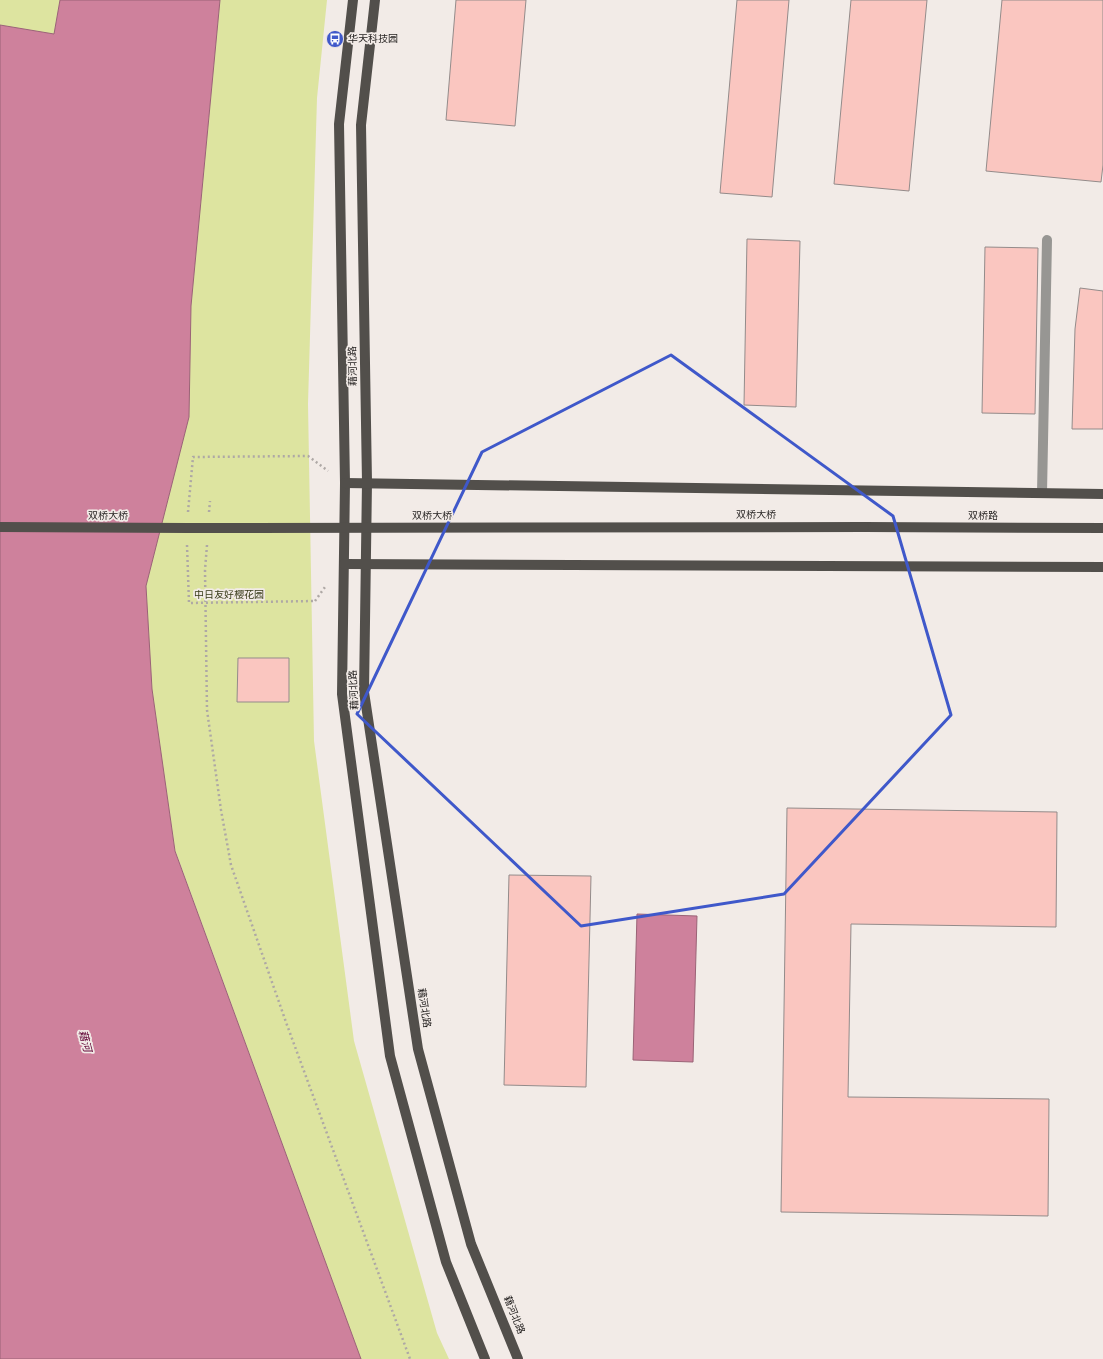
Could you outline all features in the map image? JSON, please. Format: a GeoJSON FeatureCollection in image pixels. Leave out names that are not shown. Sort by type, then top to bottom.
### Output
{"type":"FeatureCollection","features":[{"type":"Feature","properties":{"kind":"main road","name":"藉河北路"},"geometry":{"type":"LineString","coordinates":[[353,0],[339,124],[345,483],[342,694],[390,1056],[446,1262],[485,1359]]}},
{"type":"Feature","properties":{"kind":"main road","name":"藉河北路"},"geometry":{"type":"LineString","coordinates":[[375,0],[361,125],[367,482],[364,692],[418,1050],[471,1244],[518,1359]]}},
{"type":"Feature","properties":{"kind":"main road"},"geometry":{"type":"LineString","coordinates":[[345,483],[367,482],[1103,494]]}},
{"type":"Feature","properties":{"kind":"main road","name":"双桥大桥"},"geometry":{"type":"LineString","coordinates":[[0,527],[864,527]]}},
{"type":"Feature","properties":{"kind":"main road","name":"双桥路"},"geometry":{"type":"LineString","coordinates":[[864,527],[1103,528]]}},
{"type":"Feature","properties":{"kind":"main road"},"geometry":{"type":"LineString","coordinates":[[344,564],[1103,567]]}},
{"type":"Feature","properties":{"kind":"lane"},"geometry":{"type":"LineString","coordinates":[[1042,493],[1046,240]]}},
{"type":"Feature","properties":{"kind":"path"},"geometry":{"type":"LineString","coordinates":[[308,456],[193,457],[186,528],[189,603],[315,601]]}},
{"type":"Feature","properties":{"kind":"path"},"geometry":{"type":"LineString","coordinates":[[209,516],[210,501]]}},
{"type":"Feature","properties":{"kind":"path"},"geometry":{"type":"LineString","coordinates":[[207,539],[205,570],[207,710],[221,810],[232,865],[286,1025],[410,1359]]}},
{"type":"Feature","properties":{"kind":"highlighted area"},"geometry":{"type":"Polygon","coordinates":[[[671,355],[893,516],[951,715],[784,894],[581,926],[357,714],[482,452],[671,355]]]}},
{"type":"Feature","properties":{"kind":"green space"},"geometry":{"type":"Polygon","coordinates":[[[0,0],[60,0],[54,34],[0,25],[0,0]]]}},
{"type":"Feature","properties":{"kind":"green space","name":"中日友好樱花园"},"geometry":{"type":"Polygon","coordinates":[[[220,0],[327,0],[317,98],[308,404],[314,741],[354,1041],[437,1333],[449,1359],[361,1359],[175,850],[152,689],[146,586],[189,417],[191,306],[220,0]]]}},
{"type":"Feature","properties":{"kind":"water","name":"藉河"},"geometry":{"type":"Polygon","coordinates":[[[60,0],[220,0],[191,306],[189,417],[146,586],[152,689],[175,851],[361,1359],[0,1359],[0,25],[54,34],[60,0]]]}},
{"type":"Feature","properties":{"kind":"water"},"geometry":{"type":"Polygon","coordinates":[[[637,914],[697,916],[693,1062],[633,1060],[637,914]]]}},
{"type":"Feature","properties":{"kind":"building"},"geometry":{"type":"Polygon","coordinates":[[[456,0],[526,0],[515,126],[446,120],[456,0]]]}},
{"type":"Feature","properties":{"kind":"building"},"geometry":{"type":"Polygon","coordinates":[[[737,0],[789,0],[772,197],[720,193],[737,0]]]}},
{"type":"Feature","properties":{"kind":"building"},"geometry":{"type":"Polygon","coordinates":[[[851,0],[927,0],[909,191],[834,184],[851,0]]]}},
{"type":"Feature","properties":{"kind":"building"},"geometry":{"type":"Polygon","coordinates":[[[1002,0],[1103,0],[1103,165],[1101,182],[986,171],[1002,0]]]}},
{"type":"Feature","properties":{"kind":"building"},"geometry":{"type":"Polygon","coordinates":[[[747,239],[800,241],[796,407],[744,405],[747,239]]]}},
{"type":"Feature","properties":{"kind":"building"},"geometry":{"type":"Polygon","coordinates":[[[985,247],[1038,248],[1035,414],[982,413],[985,247]]]}},
{"type":"Feature","properties":{"kind":"building"},"geometry":{"type":"Polygon","coordinates":[[[1080,288],[1103,291],[1103,429],[1072,429],[1075,329],[1080,288]]]}},
{"type":"Feature","properties":{"kind":"building"},"geometry":{"type":"Polygon","coordinates":[[[238,658],[289,658],[289,702],[237,702],[238,658]]]}},
{"type":"Feature","properties":{"kind":"building"},"geometry":{"type":"Polygon","coordinates":[[[787,808],[1057,812],[1056,927],[851,924],[848,1097],[1049,1099],[1048,1216],[781,1212],[787,808]]]}},
{"type":"Feature","properties":{"kind":"building"},"geometry":{"type":"Polygon","coordinates":[[[509,875],[591,876],[586,1087],[504,1085],[509,875]]]}},
{"type":"Feature","properties":{"kind":"place","name":"华天科技园"},"geometry":{"type":"Point","coordinates":[335,39]}}]}
